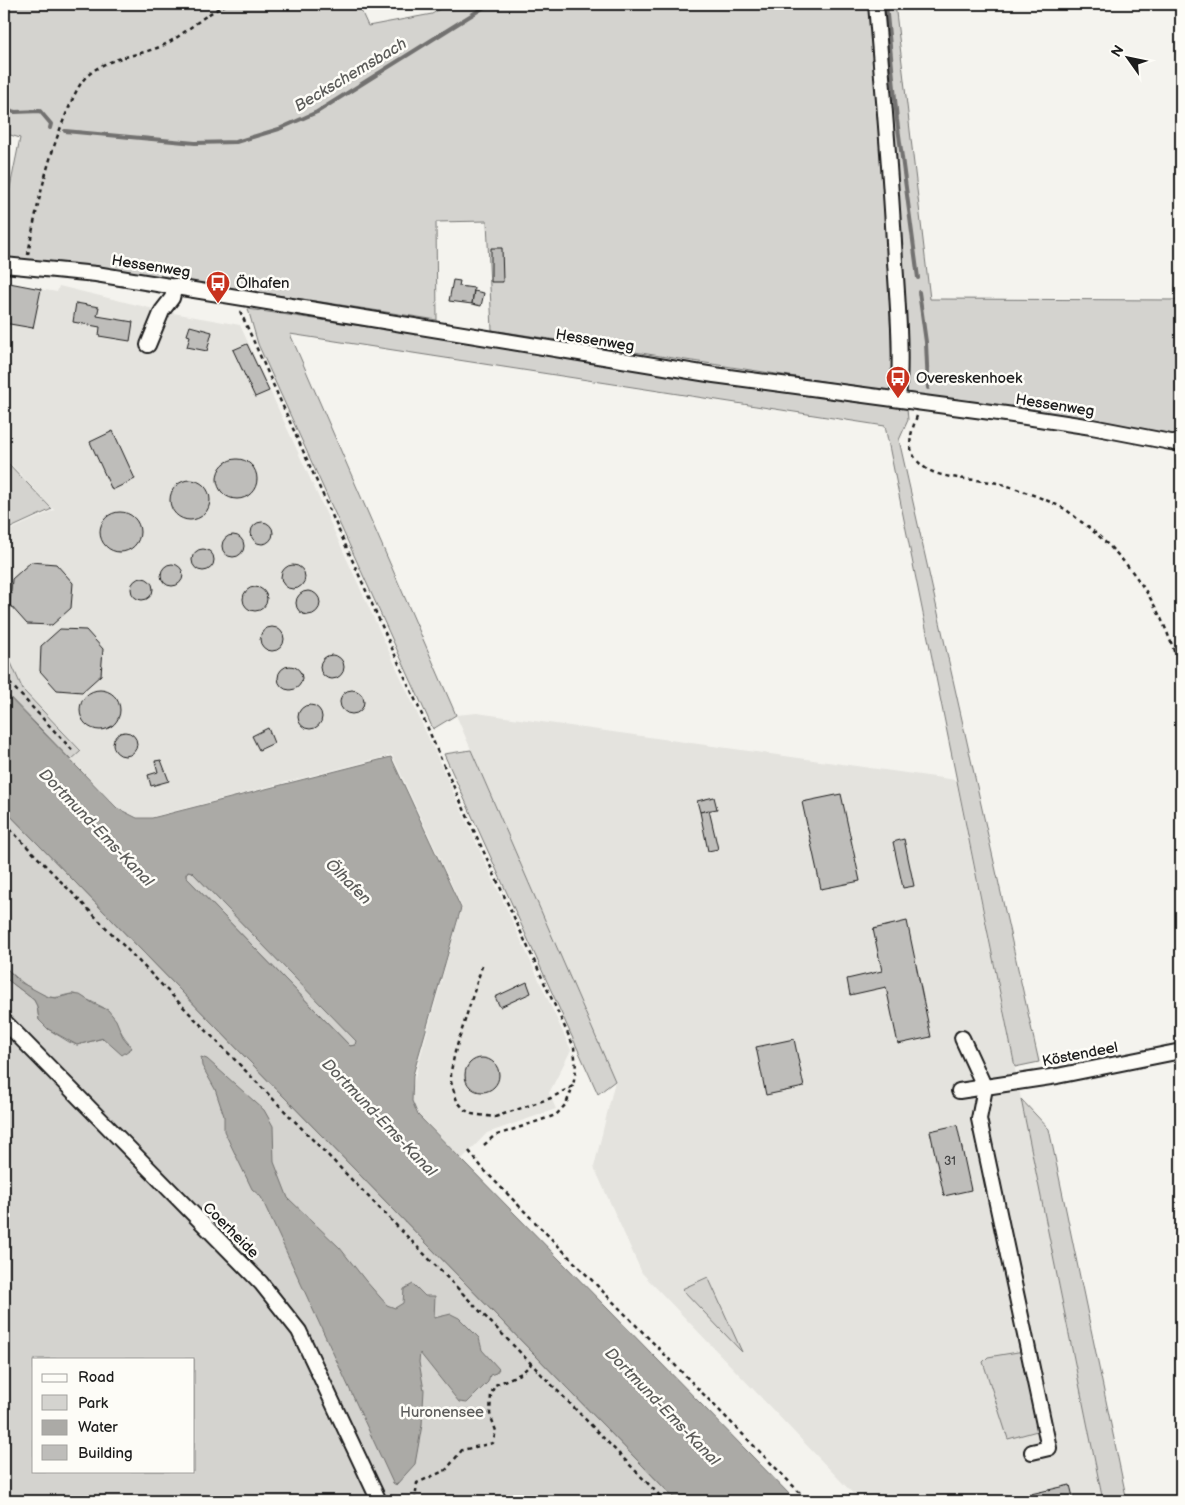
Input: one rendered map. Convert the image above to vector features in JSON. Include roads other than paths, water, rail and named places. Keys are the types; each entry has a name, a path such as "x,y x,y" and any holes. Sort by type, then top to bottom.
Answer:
{"street":[{"path":"876,4 892,187 900,341 898,400"},
{"name":"Hessenweg","path":"4,265 96,274 173,292 238,297 714,375 1092,427 1181,444"},
{"path":"173,292 175,314"},
{"path":"148,345 162,311 173,292"},
{"name":"Coerheide","path":"4,1021 261,1282 299,1331 379,1501"},
{"path":"962,1038 984,1088 979,1119 1049,1448 1032,1452"},
{"name":"Köstendeel","path":"959,1091 1057,1076 1181,1051"}],"water":[{"name":"Dortmund-Ems-Kanal","path":"4,692 117,808 137,818 152,818 391,757 461,908 413,1075 412,1101 418,1115 796,1501 677,1501 4,809","holes":["188,871 192,872 356,1041 355,1045 350,1046 186,877"]},
{"path":"4,944 5,967 20,982 48,997 57,998 72,994 80,995 108,1010 116,1020 123,1037 132,1048 122,1055 103,1038 77,1045 48,1029 39,1020 34,1000 4,977"},
{"path":"201,1057 207,1059 264,1110 273,1126 274,1162 288,1198 340,1248 387,1305 395,1308 403,1303 404,1289 413,1284 425,1296 435,1296 434,1318 451,1314 459,1318 479,1338 482,1350 499,1369 496,1373 490,1375 488,1382 467,1403 459,1402 420,1353 419,1362 424,1390 422,1425 415,1464 396,1485 393,1483 261,1197 252,1189 224,1131 224,1116 215,1089 202,1066"}],"waterway":[{"name":"Beckschemsbach","path":"65,131 195,143 236,142 279,129 317,112 489,4"},
{"path":"886,4 897,120 918,278"},
{"name":"Beckschemsbach","path":"4,109 15,112 40,111 51,124 50,128"},
{"path":"919,292 926,342 928,388"}],"place":[{"name":"Ölhafen","path":"218,304"},
{"name":"Overeskenhoek","path":"898,399"}],"park label":[{"name":"Huronensee","path":"442,1412"}]}
